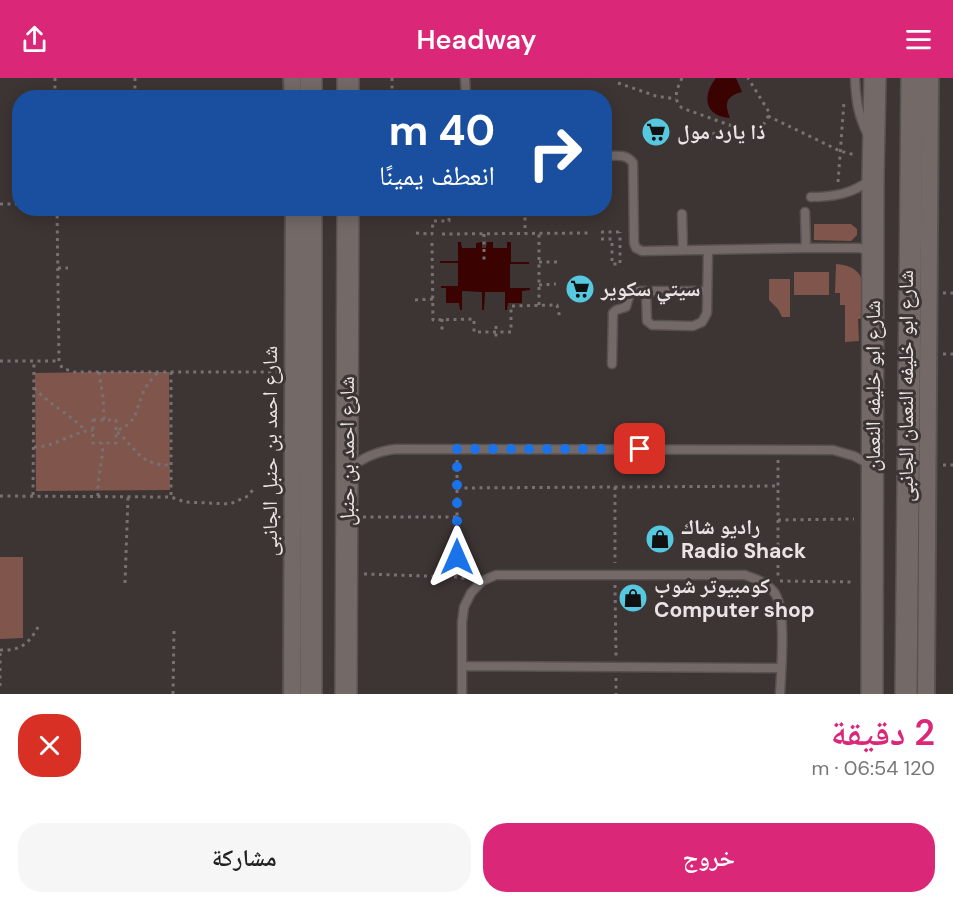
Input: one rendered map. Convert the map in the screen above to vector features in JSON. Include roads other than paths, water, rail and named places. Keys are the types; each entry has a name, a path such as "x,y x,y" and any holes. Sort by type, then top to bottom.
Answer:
{"street":[{"name":"شارع ابو خليفه النعمان","path":"872,694 874,78"},
{"name":"شارع ابو خليفه النعمان","path":"906,694 912,78"},
{"name":"شارع ابو خليفه النعمان الجانبى","path":"926,694 930,78"},
{"name":"شارع احمد بن حنبل الجانبى","path":"292,694 294,216"},
{"name":"شارع احمد بن حنبل","path":"311,216 311,694"},
{"name":"شارع احمد بن حنبل","path":"346,694 348,216"},
{"path":"311,572 316,580 324,584 333,584 347,573"},
{"path":"873,591 907,601"},
{"path":"311,615 315,605 324,600 334,600 342,605 346,615"}],"lane":[{"path":"811,197 837,196 856,189 874,161 858,112 855,78"},
{"path":"612,156 628,157 633,163 634,243 639,250 806,248 860,249 873,252"},
{"path":"805,212 806,248"},
{"path":"682,214 683,250"},
{"path":"646,291 647,321 652,326 693,326 702,322 707,313 708,250"},
{"path":"612,364 613,313 626,308 628,296 633,291 707,291"},
{"path":"346,471 364,458 396,448 833,450 854,456 873,467"},
{"path":"462,694 464,607 471,593 482,581 496,575 745,575 761,581 774,592 780,604 782,618 780,694"},
{"path":"462,666 781,668"}],"place":[{"name":"ذا يارد مول","path":"656,132"},
{"name":"سيتي سكوير","path":"580,289"},
{"name":"راديو شاك Radio Shack","path":"660,539"},
{"name":"كومبيوتر شوب Computer shop","path":"633,598"}]}
